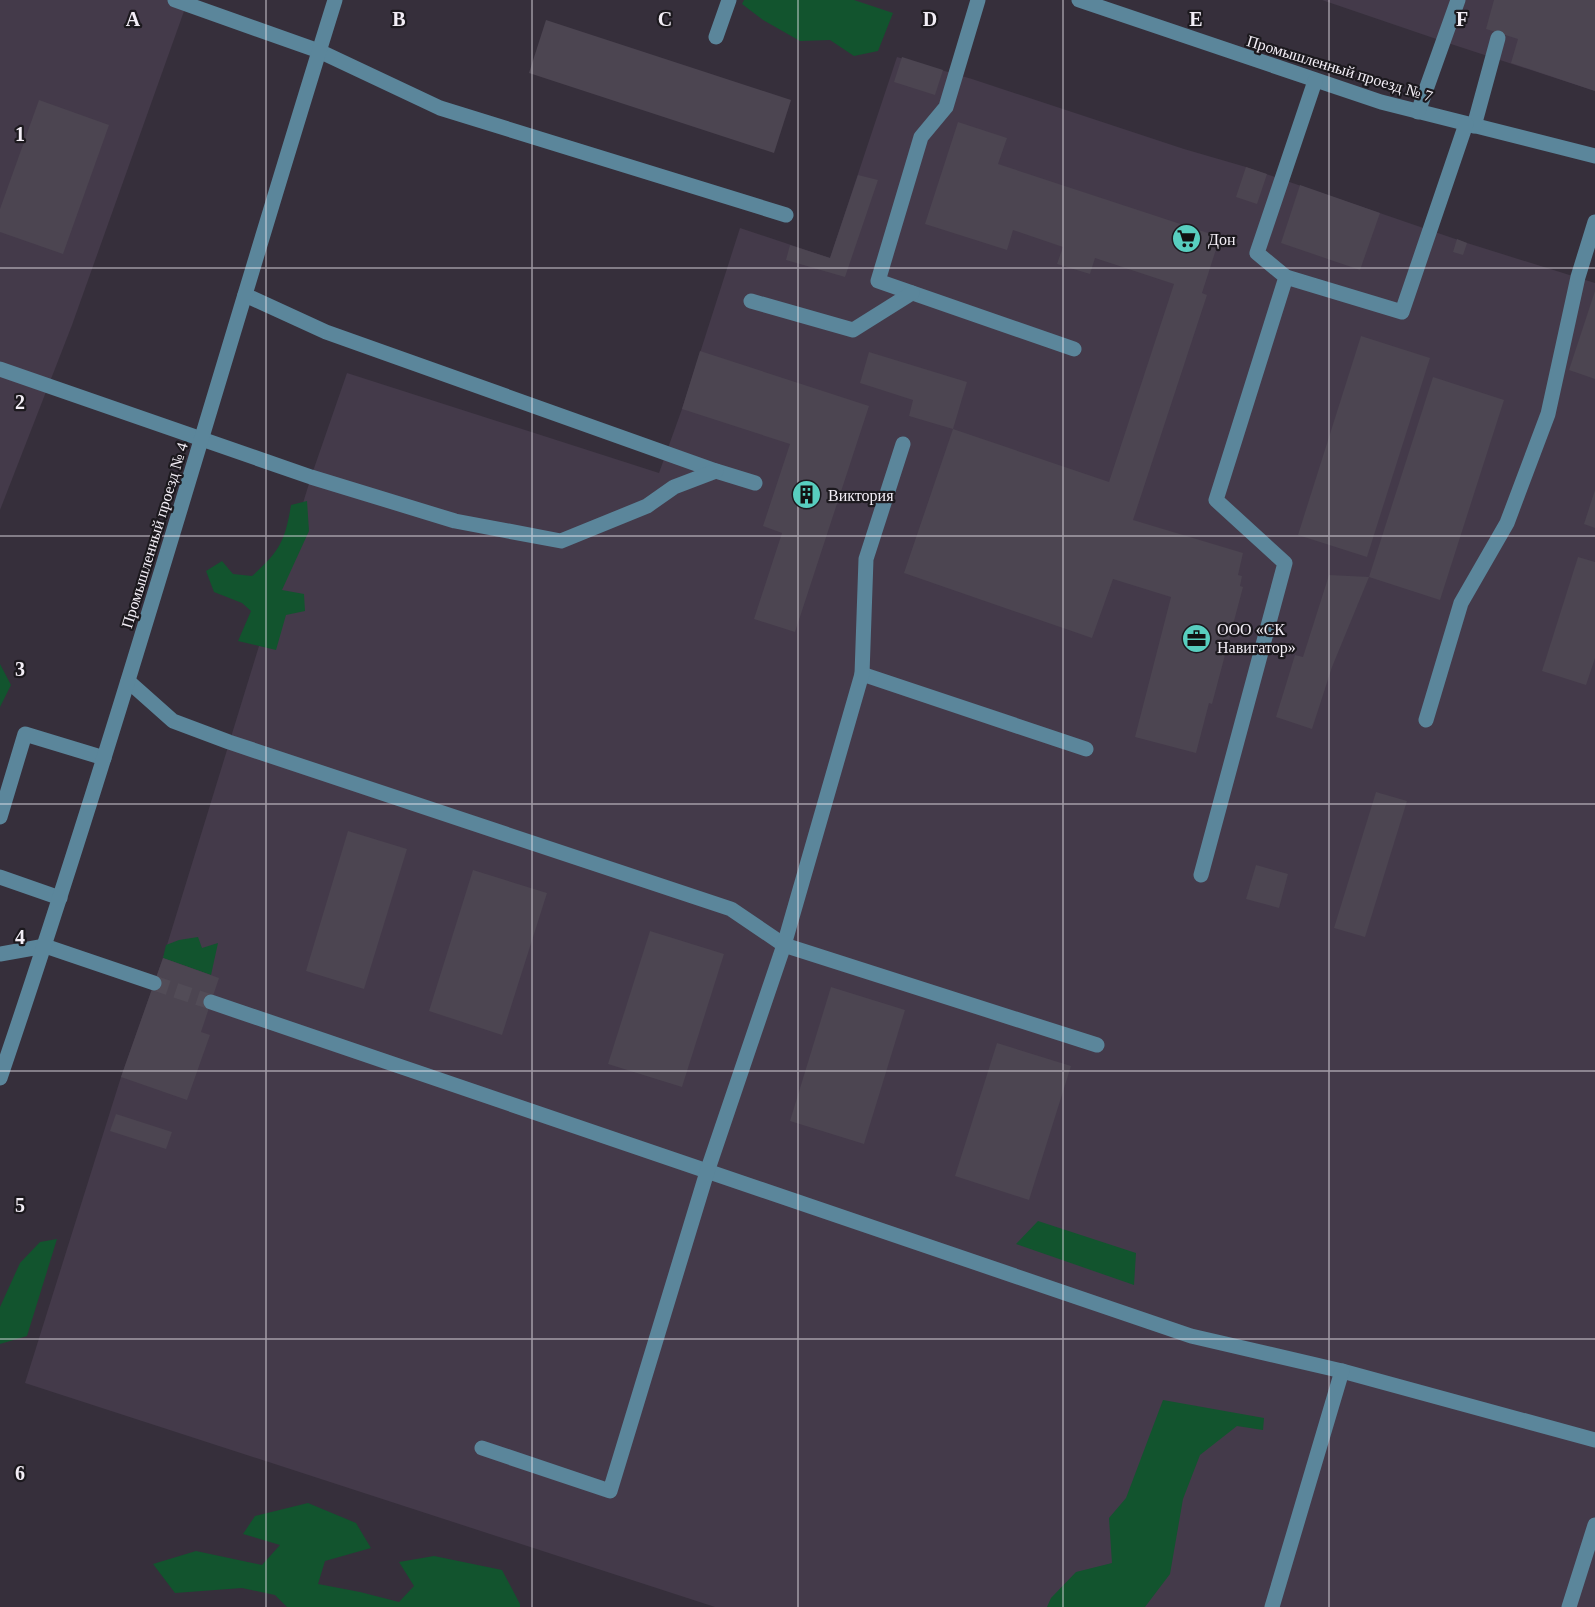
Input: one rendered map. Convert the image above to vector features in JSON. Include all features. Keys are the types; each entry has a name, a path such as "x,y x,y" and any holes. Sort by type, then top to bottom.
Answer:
{"street":[{"path":"175,0 319,51 440,108 786,215"},
{"name":"Промышленный проезд № 4","path":"0,1078 45,946 128,681 335,0"},
{"path":"716,38 729,0"},
{"path":"978,0 946,107 921,137 878,281 1074,349"},
{"name":"Промышленный проезд № 7","path":"1079,0 1315,81 1418,112 1595,156"},
{"path":"1418,112 1458,0"},
{"path":"1315,81 1257,252 1286,277 1402,312 1470,125 1498,38"},
{"path":"1426,720 1461,603 1507,523 1548,414 1578,277 1595,222"},
{"path":"1201,876 1285,563 1216,500 1286,277"},
{"path":"751,302 853,330 912,293"},
{"path":"245,295 326,333 755,483"},
{"path":"0,369 311,477 455,521 561,542 647,506 674,487 716,471"},
{"path":"482,1448 610,1491 707,1172 784,945 862,674 866,559 903,444"},
{"path":"862,674 1086,748"},
{"path":"128,681 173,721 229,742 731,909 784,945 1097,1045"},
{"path":"0,817 25,734 104,758"},
{"path":"0,877 60,898"},
{"path":"0,954 45,946 154,983"},
{"path":"211,1002 1191,1336 1342,1371 1595,1440"},
{"path":"1272,1607 1342,1371"},
{"path":"1569,1607 1595,1525"}],"shaded area":[{"path":"0,0 188,0 72,325 0,510"},
{"path":"1322,0 1595,0 1595,91 1454,45"},
{"path":"897,57 1246,167 1467,243 1595,283 1595,1607 715,1607 25,1383 121,1077 163,958 311,477 347,373 659,473 740,228 830,258"}],"green space":[{"path":"744,0 854,0 893,13 878,51 854,56 830,40 800,41 763,20 742,4"},
{"path":"307,501 309,531 282,590 304,594 305,611 286,615 276,650 238,641 251,611 242,603 214,592 206,571 222,561 233,574 252,576 280,545 291,505"},
{"path":"0,664 11,685 0,707"},
{"path":"198,937 202,948 218,943 211,975 163,958 166,945"},
{"path":"1038,1221 1136,1253 1134,1285 1016,1244"},
{"path":"57,1239 27,1336 0,1344 0,1307 20,1263 40,1242"},
{"path":"1163,1400 1264,1418 1263,1430 1237,1426 1200,1455 1183,1499 1170,1574 1145,1607 1047,1607 1051,1598 1076,1572 1112,1563 1109,1518 1126,1498"},
{"path":"308,1503 356,1523 371,1548 325,1561 318,1584 399,1602 414,1586 399,1562 434,1556 502,1570 520,1607 287,1607 275,1595 242,1588 175,1593 153,1564 196,1551 262,1565 280,1545 243,1534 255,1516"}],"building":[{"path":"1494,0 1595,0 1595,91 1511,63 1518,39 1486,29"},
{"path":"546,20 791,100 774,153 529,73"},
{"path":"902,57 943,70 935,95 894,82"},
{"path":"39,100 109,125 63,254 0,232 0,209"},
{"path":"958,122 1007,138 998,164 1220,237 1202,293 1207,295 1133,520 1243,553 1238,575 1242,576 1240,586 1243,587 1212,704 1209,703 1196,753 1135,737 1171,597 1113,579 1092,638 904,573 953,429 1109,482 1174,284 1095,258 1090,274 1057,264 1063,247 1013,230 1007,250 925,224"},
{"path":"1246,167 1267,174 1257,204 1236,197"},
{"path":"858,175 878,180 845,277 786,260 790,245 830,258"},
{"path":"1300,185 1380,213 1360,270 1281,243"},
{"path":"1457,239 1467,243 1463,255 1453,252"},
{"path":"1595,291 1595,379 1569,370"},
{"path":"1361,336 1430,358 1367,557 1298,535"},
{"path":"700,351 869,406 795,632 754,619 782,533 763,526 790,444 682,409"},
{"path":"869,352 967,382 953,429 909,416 913,400 860,383"},
{"path":"1433,377 1504,400 1440,600 1369,577"},
{"path":"1595,490 1595,528 1584,524"},
{"path":"1578,557 1595,562 1595,658 1586,685 1542,671"},
{"path":"1329,575 1369,577 1332,667 1312,729 1276,717 1295,655 1303,657"},
{"path":"1376,792 1407,801 1365,937 1334,928"},
{"path":"348,831 407,849 364,989 306,971"},
{"path":"1256,865 1288,874 1279,908 1246,899"},
{"path":"473,870 547,893 502,1035 429,1011"},
{"path":"650,931 724,954 682,1087 608,1064"},
{"path":"163,958 219,978 201,1032 210,1035 187,1100 121,1077"},
{"path":"831,987 905,1010 864,1144 790,1121"},
{"path":"997,1043 1071,1066 1029,1200 955,1176"},
{"path":"116,1114 172,1132 166,1149 110,1131"}],"tunnel":[{"path":"154,983 211,1002"}],"place":[{"name":"Дон","path":"1187,239"},
{"name":"Виктория","path":"807,495"},
{"name":"ООО «СК Навигатор»","path":"1196,638"}]}
